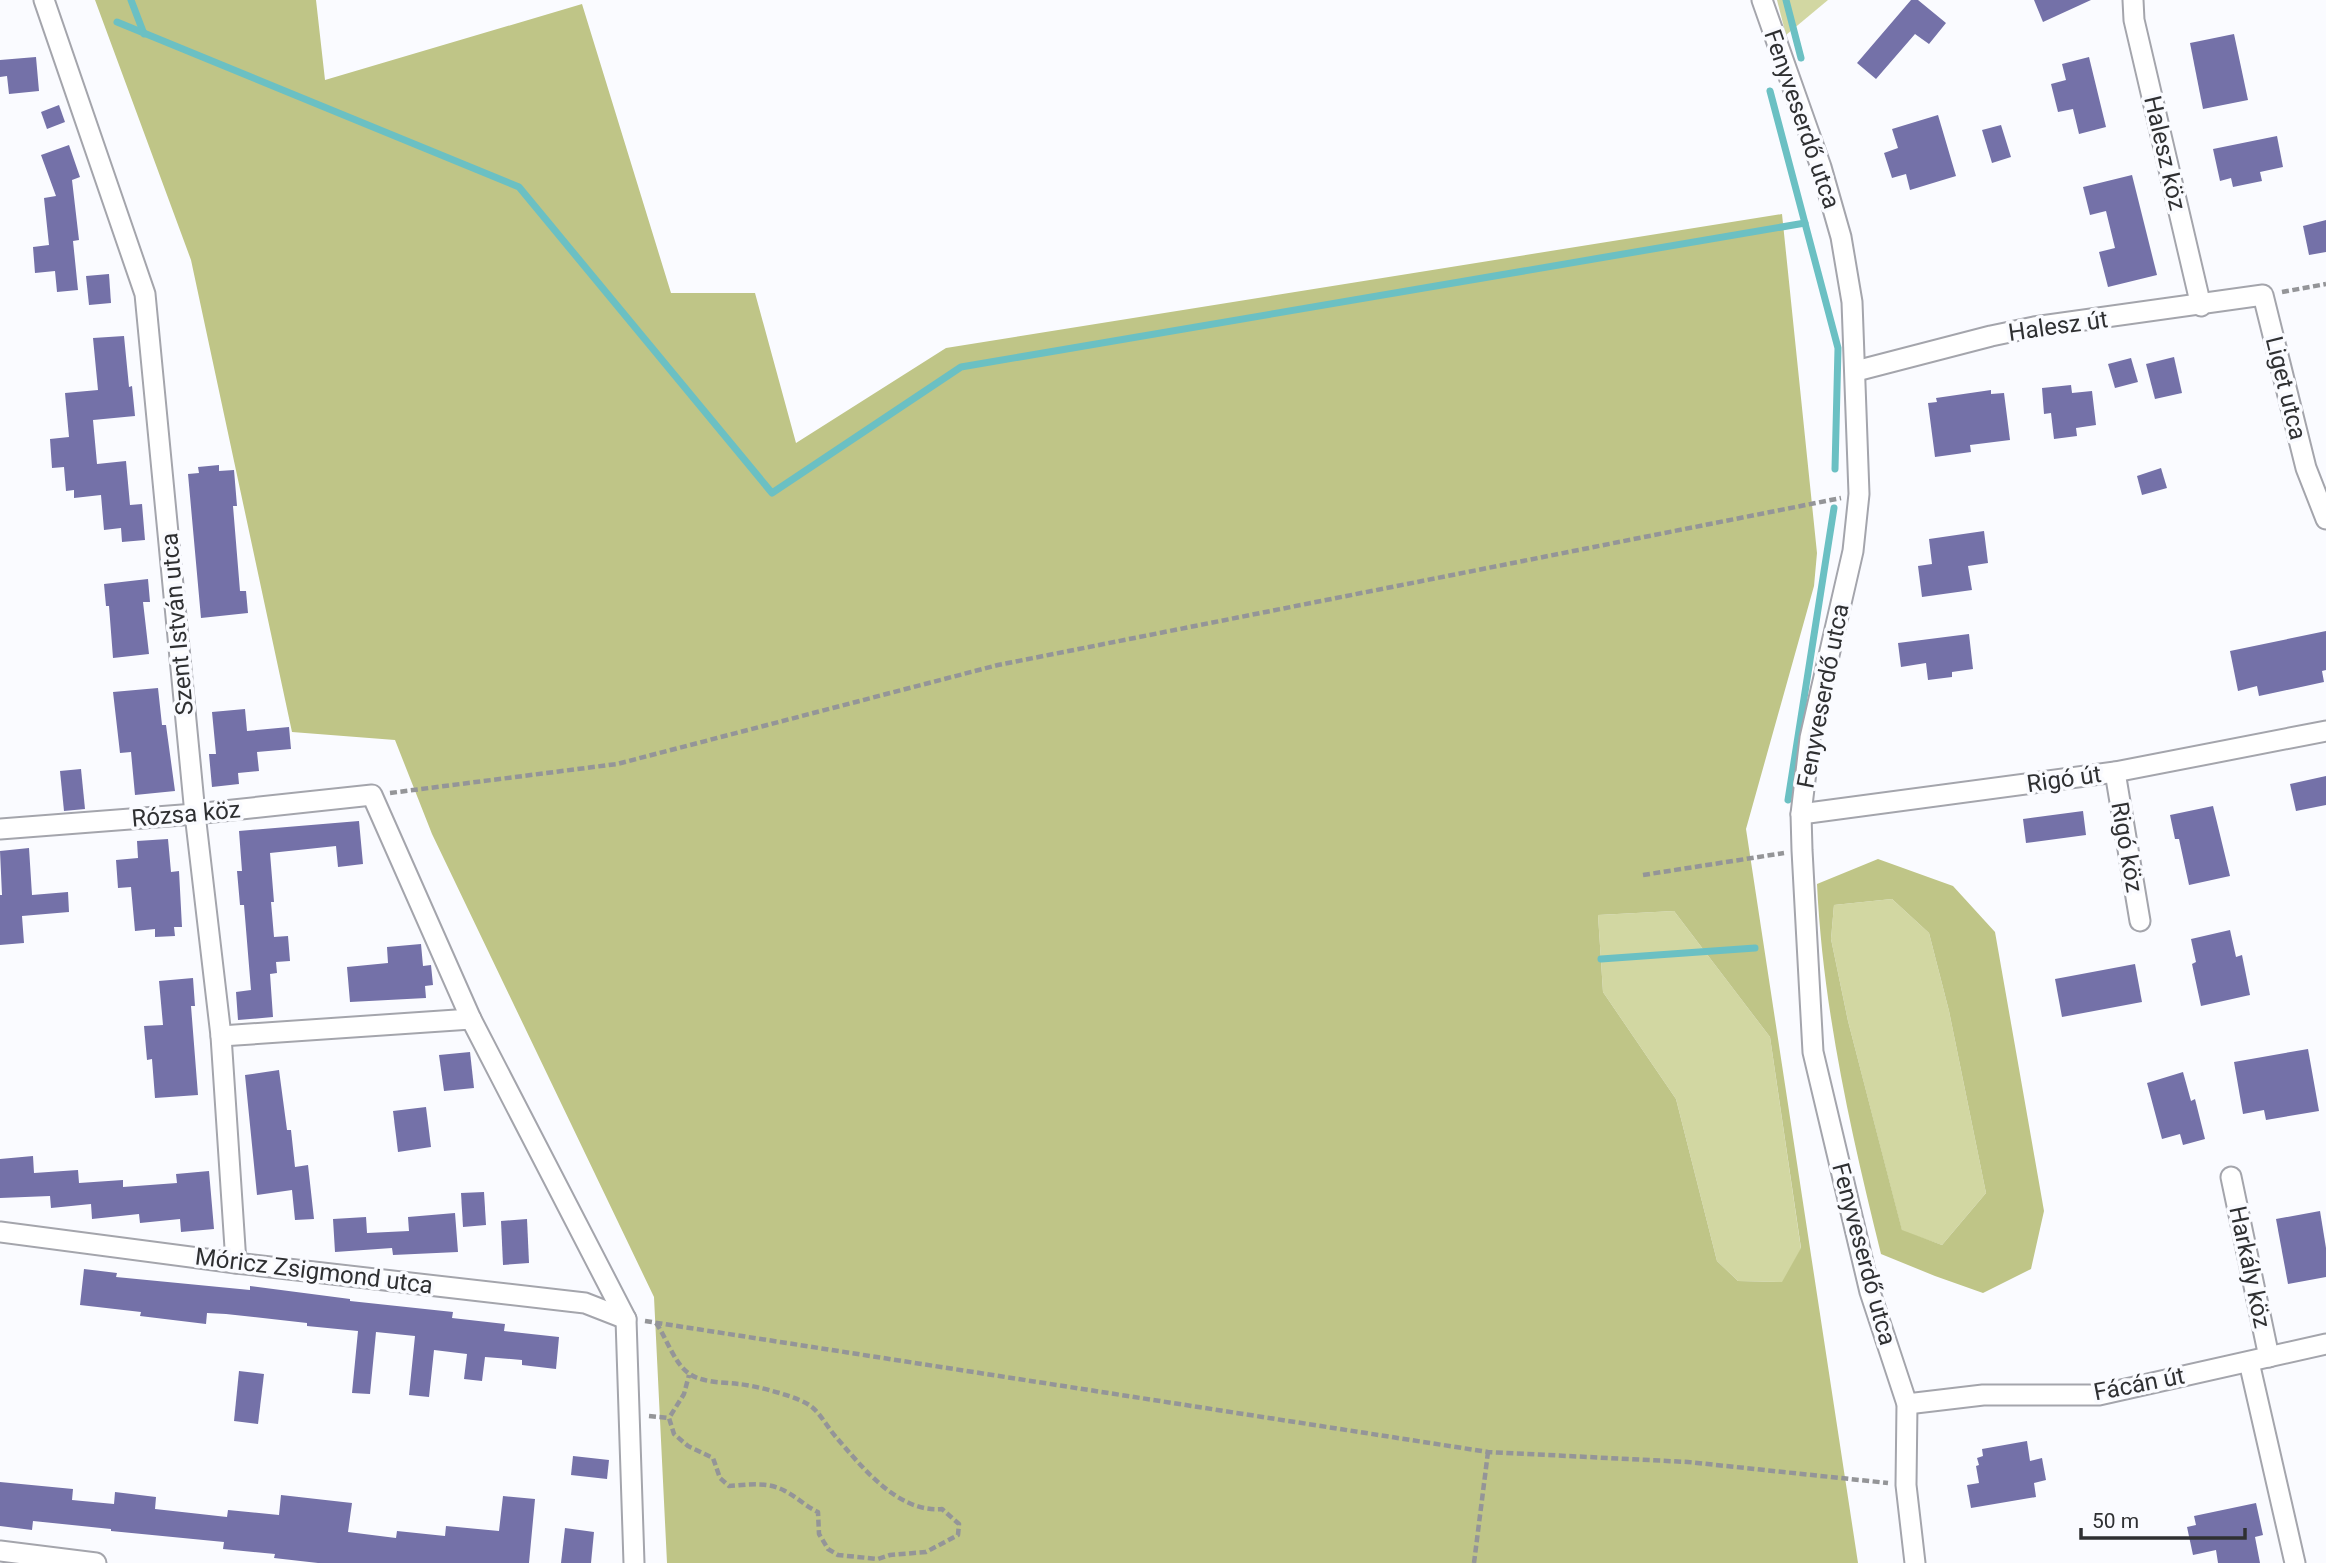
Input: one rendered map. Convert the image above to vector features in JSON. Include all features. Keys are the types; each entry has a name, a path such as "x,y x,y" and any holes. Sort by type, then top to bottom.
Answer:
{"street":[{"name":"Szent István utca","path":"44,0 145,294 195,814 220,1036 236,1263"},
{"name":"Fenyveserdő utca","path":"1762,0 1821,167 1841,237 1852,302 1859,494 1853,551 1810,738 1801,814 1802,850 1813,1052 1870,1292 1907,1404 1906,1485 1915,1563"},
{"name":"Halesz köz","path":"2133,0 2134,20 2201,306"},
{"name":"Halesz út","path":"1856,371 2034,327 2201,306 2263,295"},
{"name":"Liget utca","path":"2263,295 2306,468 2326,519"},
{"name":"Rigó út","path":"1801,814 2115,772 2326,731"},
{"name":"Rigó köz","path":"2115,772 2140,921"},
{"name":"Rózsa köz","path":"0,830 372,796"},
{"path":"372,796 471,1019 626,1319 634,1563"},
{"path":"220,1036 471,1019"},
{"name":"Harkály köz","path":"2231,1177 2269,1357"},
{"name":"Móricz Zsigmond utca","path":"0,1233 585,1303 626,1319"},
{"name":"Fácán út","path":"1907,1404 1983,1395 2099,1395 2326,1344"},
{"path":"2249,1362 2295,1563"},
{"path":"0,1551 96,1563"}],"path":[{"path":"2263,295 2326,284"},
{"path":"372,796 617,764 998,665 1859,494"},
{"path":"1643,875 1802,850"},
{"path":"626,1319 1488,1452 1688,1462 1906,1485"},
{"path":"656,1322 682,1369 689,1375 720,1383 741,1384 799,1399 813,1407 835,1436 884,1487 904,1501 932,1510 942,1509 958,1524 958,1535 926,1552 890,1555 878,1559 838,1555 828,1549 819,1534 818,1512 805,1506 785,1490 761,1483 729,1486 720,1478 713,1458 688,1446 674,1434 669,1418 684,1394 689,1375"},
{"path":"1474,1563 1488,1452"}],"green space":[{"path":"95,0 316,0 325,80 582,4 671,293 755,293 796,443 946,348 1782,214 1817,553 1814,586 1746,829 1858,1563 667,1563 654,1297 432,834 395,740 292,732 191,260","holes":["1674,911 1770,1037 1801,1248 1782,1282 1738,1281 1717,1261 1676,1099 1603,992 1598,915"]},
{"path":"1777,0 1828,0 1786,35"},
{"path":"1878,859 1953,886 1995,932 2044,1211 2031,1269 1983,1293 1881,1254 1859,1163 1832,1024 1817,884","holes":["1892,899 1929,933 1949,1011 1986,1193 1942,1245 1902,1230 1848,1021 1831,939 1834,905"]},
{"path":"1892,899 1929,933 1949,1011 1986,1193 1942,1245 1902,1231 1848,1021 1831,939 1834,905"},
{"path":"1674,911 1770,1037 1801,1249 1783,1282 1738,1281 1717,1261 1676,1099 1603,992 1598,915"}],"building":[{"path":"1911,0 1918,0 1946,23 1929,44 1915,34 1876,79 1857,63"},
{"path":"2034,0 2091,0 2043,22"},
{"path":"2234,34 2248,100 2203,109 2190,43"},
{"path":"36,57 39,91 9,94 7,76 0,77 0,60"},
{"path":"2089,57 2106,127 2079,134 2073,109 2058,112 2051,84 2066,80 2062,64"},
{"path":"59,105 65,122 47,129 41,112"},
{"path":"1938,115 1956,176 1910,190 1906,174 1892,178 1884,153 1898,148 1892,129"},
{"path":"2001,125 2011,157 1992,163 1982,130"},
{"path":"2277,136 2283,167 2260,172 2262,181 2233,187 2231,178 2220,181 2213,149"},
{"path":"69,145 80,177 72,180 79,240 73,241 78,290 57,292 55,271 35,273 33,247 49,245 44,198 56,196 41,155"},
{"path":"2132,175 2157,275 2108,287 2099,252 2115,248 2106,211 2090,215 2083,187"},
{"path":"2326,220 2326,252 2309,255 2303,226"},
{"path":"109,274 111,303 89,305 86,276"},
{"path":"124,336 135,416 93,420 97,464 126,461 130,505 142,504 145,540 122,542 121,528 104,530 101,495 74,498 74,490 66,491 64,467 52,468 50,439 69,437 65,393 98,390 93,338"},
{"path":"2174,357 2182,393 2155,399 2146,364"},
{"path":"2131,358 2138,382 2115,388 2108,364"},
{"path":"2071,385 2072,393 2092,391 2096,425 2076,428 2077,436 2054,439 2051,413 2044,414 2042,388"},
{"path":"1991,390 1991,394 2004,393 2010,440 1970,445 1971,452 1935,457 1928,403 1937,402 1936,398"},
{"path":"219,465 219,471 234,470 237,506 233,506 240,591 246,591 248,613 201,618 188,474 199,473 198,467"},
{"path":"2161,468 2167,488 2142,495 2137,476"},
{"path":"1984,531 1988,563 1968,566 1972,590 1922,597 1918,566 1932,564 1929,539"},
{"path":"148,579 150,602 143,602 149,654 113,658 109,606 106,606 104,584"},
{"path":"2326,631 2326,670 2322,671 2324,682 2259,696 2257,686 2238,691 2230,651"},
{"path":"1969,634 1973,669 1952,672 1952,677 1928,680 1926,663 1901,667 1898,643"},
{"path":"158,688 175,791 135,795 131,752 120,753 113,692"},
{"path":"245,709 247,731 289,727 291,749 257,752 259,771 238,773 239,784 212,787 209,754 216,754 212,712"},
{"path":"81,769 85,809 64,811 60,771"},
{"path":"2326,776 2326,805 2296,811 2290,784"},
{"path":"2213,806 2230,876 2189,885 2179,839 2175,839 2170,815"},
{"path":"2083,811 2086,835 2026,843 2023,819"},
{"path":"359,821 363,864 338,867 336,846 270,853 274,937 288,936 290,961 276,962 277,973 270,974 273,1017 238,1020 236,992 251,990 244,905 240,905 237,871 242,871 239,831"},
{"path":"168,839 171,872 179,871 182,927 174,927 175,936 155,937 155,929 135,931 131,887 118,888 116,860 138,858 137,841"},
{"path":"29,848 32,895 68,892 69,912 22,916 24,943 0,945 0,851"},
{"path":"2230,930 2236,957 2242,955 2250,995 2201,1006 2192,964 2196,962 2191,939"},
{"path":"421,944 423,966 431,965 433,985 425,986 426,998 350,1002 347,967 388,963 387,947"},
{"path":"2135,964 2142,1002 2062,1017 2055,979"},
{"path":"193,978 195,1006 191,1006 198,1095 155,1098 152,1059 147,1060 144,1026 163,1025 159,981"},
{"path":"2308,1049 2319,1111 2266,1120 2264,1110 2243,1114 2234,1062"},
{"path":"470,1052 474,1088 444,1091 439,1055"},
{"path":"279,1070 295,1167 308,1165 314,1219 295,1220 292,1190 257,1195 245,1075"},
{"path":"2183,1072 2191,1101 2195,1099 2205,1139 2183,1145 2180,1134 2162,1139 2147,1083"},
{"path":"426,1107 431,1147 398,1152 393,1111"},
{"path":"33,1156 34,1173 78,1170 79,1183 123,1180 123,1187 177,1183 176,1174 209,1171 214,1229 181,1232 180,1219 140,1223 139,1214 92,1219 91,1204 51,1208 50,1196 0,1198 0,1159"},
{"path":"484,1192 486,1225 463,1227 461,1193"},
{"path":"2320,1211 2326,1248 2326,1277 2288,1284 2276,1219"},
{"path":"455,1213 458,1252 393,1255 392,1248 335,1252 333,1219 366,1217 367,1233 409,1231 408,1217"},
{"path":"527,1219 529,1263 503,1265 501,1221"},
{"path":"84,1269 117,1273 116,1277 250,1290 250,1286 350,1301 453,1312 452,1318 505,1324 504,1331 559,1337 556,1369 522,1365 522,1360 485,1357 482,1381 464,1379 467,1354 434,1350 429,1397 409,1395 415,1336 376,1332 370,1394 352,1393 358,1331 207,1313 206,1324 140,1316 141,1312 80,1305"},
{"path":"239,1371 264,1374 258,1424 234,1421"},
{"path":"2027,1441 2030,1461 2042,1458 2046,1480 2034,1483 2036,1497 1971,1508 1967,1485 1979,1483 1976,1466 1979,1465 1977,1458 1983,1456 1982,1449"},
{"path":"573,1456 609,1460 607,1479 571,1475"},
{"path":"0,1482 73,1489 72,1500 114,1504 115,1492 156,1497 155,1509 227,1517 228,1510 279,1515 281,1495 352,1503 348,1532 396,1538 397,1531 445,1536 446,1526 499,1531 503,1496 535,1499 529,1563 318,1563 274,1558 275,1554 223,1549 224,1542 33,1521 32,1530 0,1526"},
{"path":"2256,1503 2263,1535 2255,1537 2260,1563 2218,1563 2216,1550 2193,1555 2187,1527 2196,1525 2194,1516"},
{"path":"565,1528 594,1532 591,1563 561,1563"}],"waterway":[{"path":"131,0 144,34"},
{"path":"1786,0 1801,58"},
{"path":"117,22 519,187 772,493 961,367 1805,223"},
{"path":"1770,91 1838,348 1835,469"},
{"path":"1788,800 1834,508"},
{"path":"1601,959 1755,948"}]}
